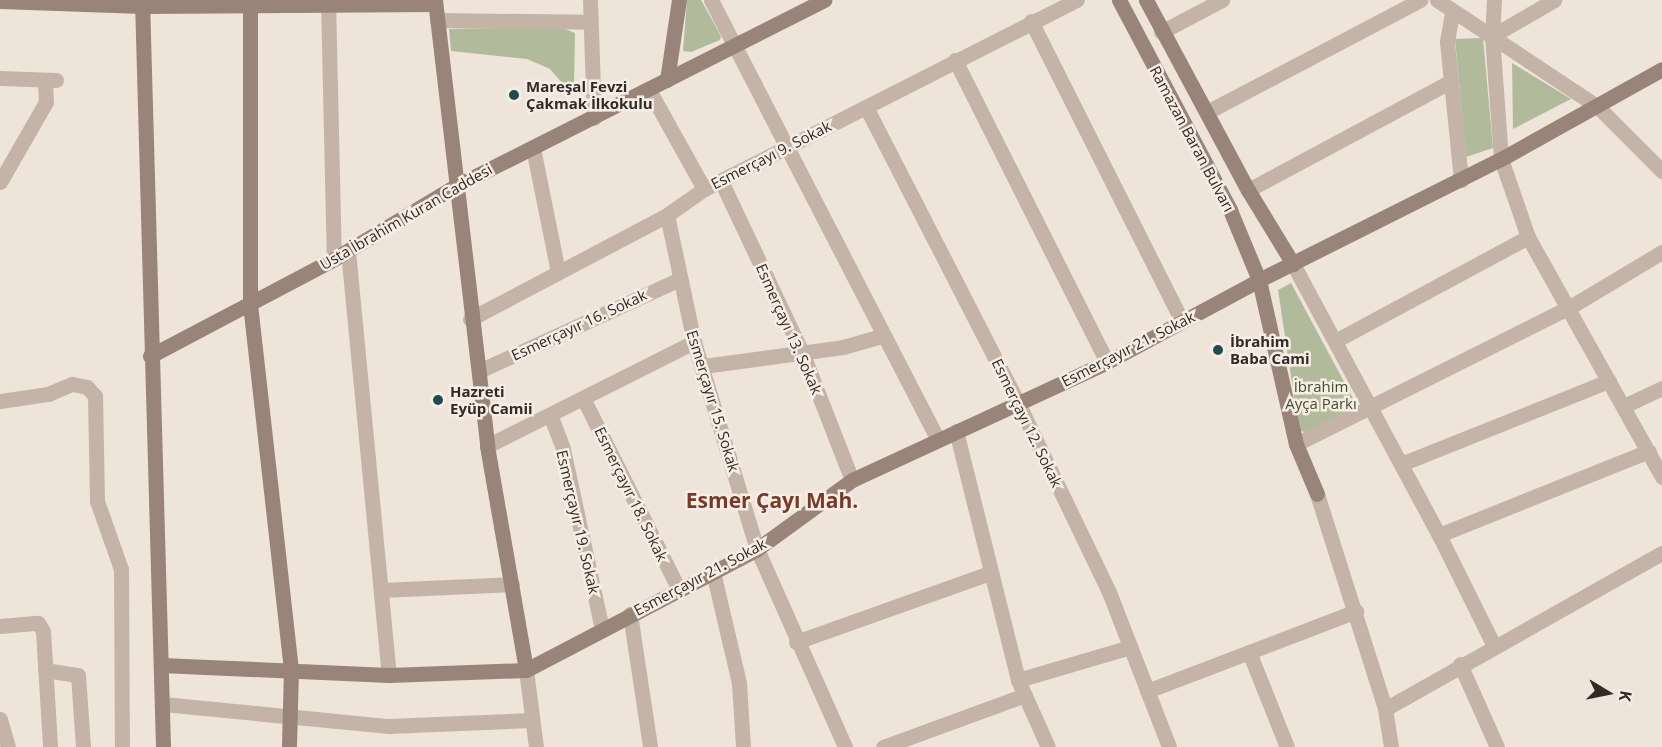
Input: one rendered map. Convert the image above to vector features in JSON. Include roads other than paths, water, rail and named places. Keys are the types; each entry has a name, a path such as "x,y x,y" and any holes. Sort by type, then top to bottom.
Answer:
{"street":[{"path":"590,0 594,118"},
{"path":"667,80 679,0"},
{"path":"711,0 784,149 937,438"},
{"name":"Usta İbrahim Kuran Caddesi","path":"150,356 334,259 454,186 736,47 824,0"},
{"name":"Esmerçayı 9. Sokak","path":"470,319 667,214 704,189 1031,21 1077,0"},
{"name":"Ramazan Baran Bulvarı","path":"1119,0 1230,210 1259,280 1296,444 1317,494 1356,611"},
{"name":"Ramazan Baran Bulvarı","path":"1146,0 1161,32 1248,190 1293,264"},
{"path":"1161,32 1222,0"},
{"path":"1207,112 1420,0"},
{"path":"1437,0 1452,13 1492,36 1598,107 1662,171"},
{"path":"1494,0 1492,36 1501,159 1528,237 1570,307 1662,477"},
{"path":"1492,36 1554,0"},
{"path":"0,1 142,3 328,1 590,22"},
{"path":"328,1 334,259"},
{"path":"250,2 250,304 291,669 288,714 289,747"},
{"path":"142,3 150,356 163,747"},
{"path":"436,8 454,186 487,446 512,584 536,747"},
{"path":"1452,13 1447,42 1461,180"},
{"path":"1031,21 1182,321"},
{"path":"956,60 1107,362"},
{"name":"Esmerçayır 21. Sokak","path":"161,665 389,675 526,670 757,549 852,480 937,438 1019,405 1107,362 1259,280 1501,159 1598,107 1662,69"},
{"path":"0,78 50,80 46,102 0,182"},
{"path":"1248,190 1451,81"},
{"path":"649,90 704,189"},
{"name":"Esmerçayı 12. Sokak","path":"866,107 1019,405 1109,592 1169,747"},
{"path":"533,148 558,272"},
{"name":"Esmerçayı 13. Sokak","path":"721,181 802,352 852,480"},
{"name":"Esmerçayır 15. Sokak","path":"667,214 694,342 757,549 796,642 845,747"},
{"path":"1335,341 1528,237"},
{"path":"348,251 389,675"},
{"path":"1296,444 1570,307 1662,252"},
{"path":"1293,264 1439,535 1494,646"},
{"name":"Esmerçayır 16. Sokak","path":"479,371 680,279"},
{"path":"703,366 843,347 881,336"},
{"path":"487,446 551,417 583,398 694,342"},
{"path":"1401,464 1610,381"},
{"path":"0,401 48,394 72,384 87,387 95,396 97,501 122,579 122,747"},
{"path":"1624,406 1662,388"},
{"name":"Esmerçayır 18. Sokak","path":"583,398 679,590"},
{"name":"Esmerçayır 19. Sokak","path":"551,417 563,449 602,629"},
{"path":"956,431 1018,680 1048,747"},
{"path":"1439,535 1649,451"},
{"path":"1385,709 1460,664 1662,553"},
{"path":"713,572 739,683 743,747"},
{"path":"796,642 990,573"},
{"path":"381,590 512,584"},
{"path":"1147,691 1356,611 1385,709 1391,747"},
{"path":"630,614 650,747"},
{"path":"0,626 38,622 43,631 50,747"},
{"path":"1018,680 1130,647"},
{"path":"1250,652 1287,747"},
{"path":"1460,664 1497,747"},
{"path":"45,670 78,675 82,747"},
{"path":"883,747 1025,695"},
{"path":"163,704 288,714 389,726 532,720"},
{"path":"0,719 8,747"}],"place":[{"name":"Mareşal Fevzi Çakmak İlkokulu","path":"514,95"},
{"name":"İbrahim Baba Cami","path":"1218,350"},
{"name":"Hazreti Eyüp Camii","path":"438,400"}],"district":[{"name":"Esmer Çayı Mah.","path":"772,500"}],"park label":[{"name":"İbrahim Ayça Parkı","path":"1321,394"}]}
